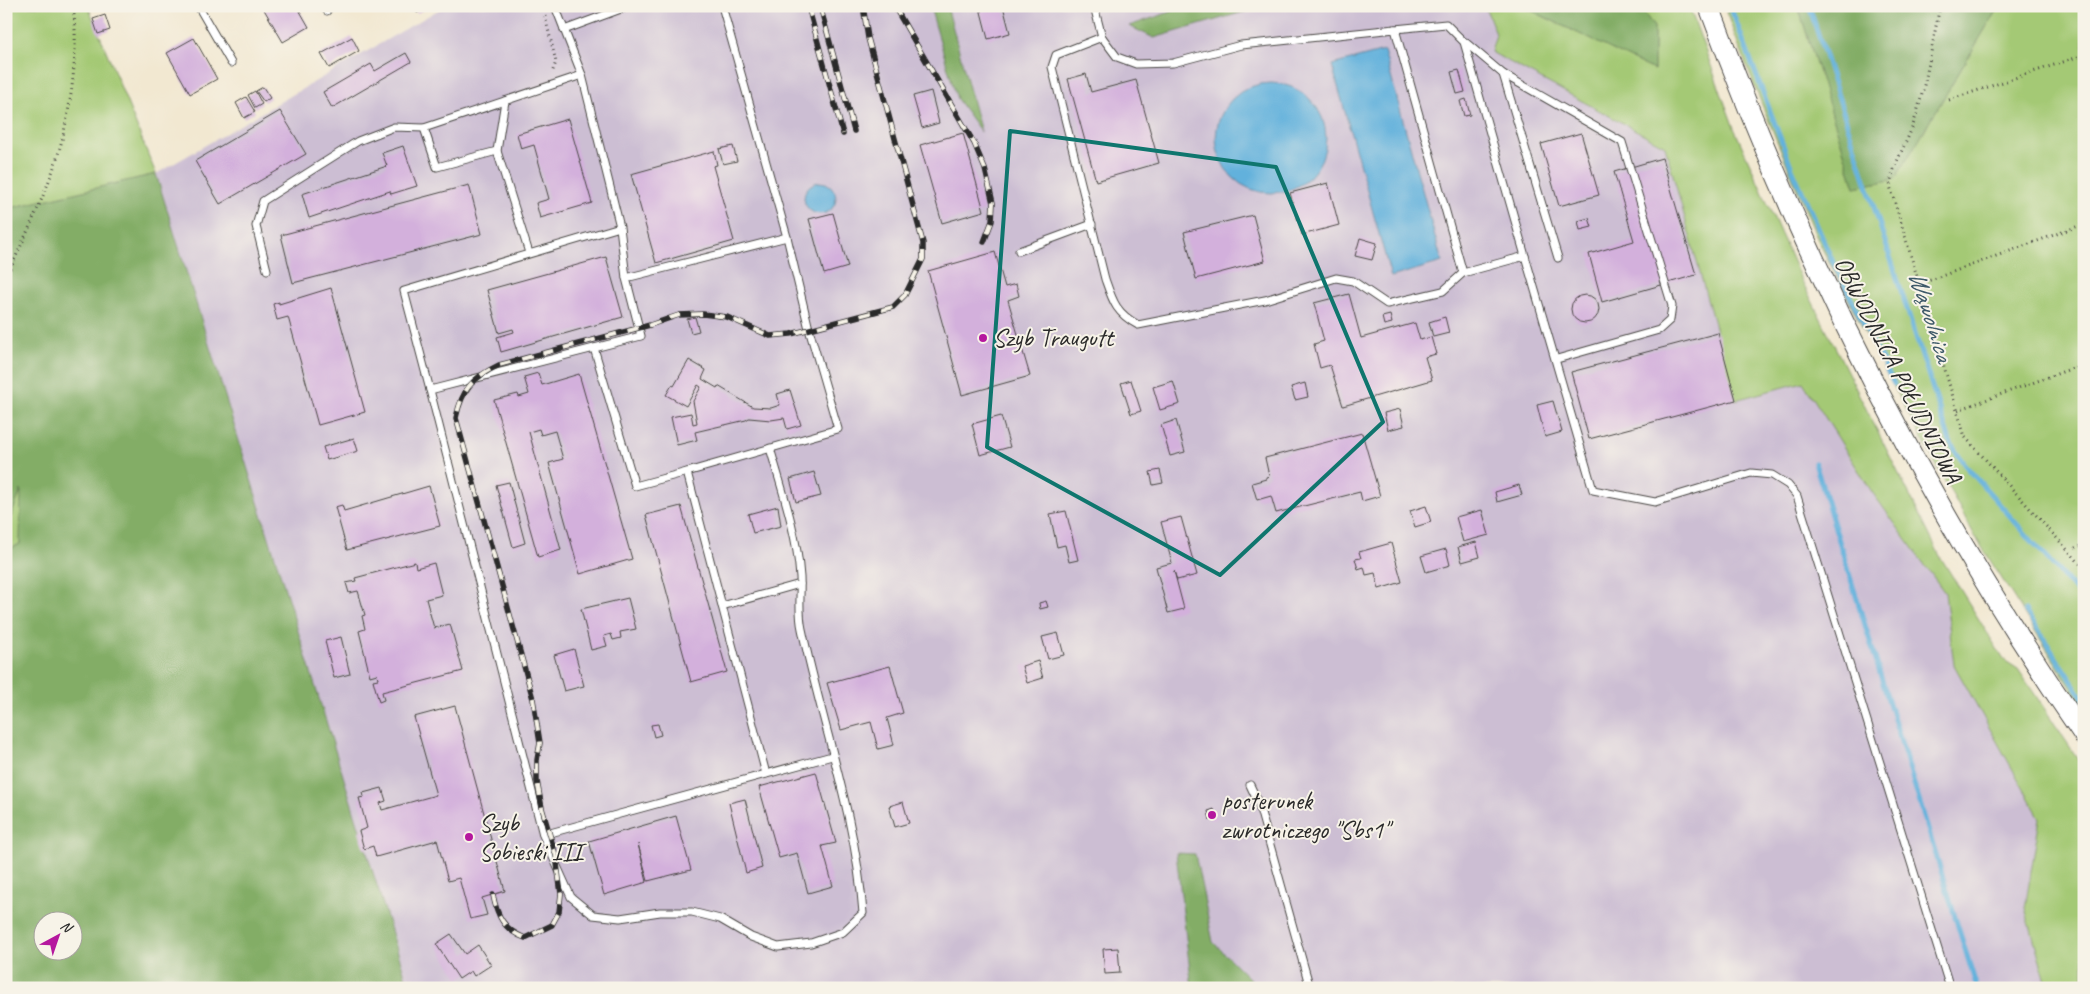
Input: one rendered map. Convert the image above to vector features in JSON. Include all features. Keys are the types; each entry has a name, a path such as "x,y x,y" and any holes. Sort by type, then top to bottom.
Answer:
{"main road":[{"name":"OBWODNICA POŁUDNIOWA","path":"1709,6 1760,142 1816,267 1862,362 1953,532 2015,633 2084,736"}],"lane":[{"path":"198,6 231,63"},
{"path":"430,390 641,336 626,278 620,227 582,75 555,6"},
{"path":"564,30 630,6"},
{"path":"594,348 635,486 838,429 809,329 787,236 722,6"},
{"path":"1094,6 1102,37 1117,56 1136,64 1173,63 1240,45 1446,24 1464,42 1503,74 1622,142 1672,306 1670,320 1659,330 1557,359"},
{"path":"1395,29 1463,273"},
{"path":"1102,37 1056,56 1052,67 1112,298 1123,317 1138,325 1265,300 1336,278 1353,281 1387,304 1443,291 1463,273 1526,256"},
{"path":"1464,42 1594,490 1655,502 1751,473 1772,475 1788,485 1797,496 1950,988"},
{"path":"1503,74 1558,258"},
{"path":"267,270 256,226 263,200 358,141 394,127 424,128 582,75"},
{"path":"505,101 497,151 529,253"},
{"path":"424,128 437,167 497,151"},
{"path":"1019,251 1092,224"},
{"path":"620,227 404,291 543,835 571,897 593,915 620,918 660,912 692,912 720,918 751,937 778,947 811,943 843,932 863,913 860,878 849,815 832,756 799,618 800,584 794,531 770,448"},
{"path":"626,278 787,236"},
{"path":"687,472 766,774"},
{"path":"722,606 800,584"},
{"path":"543,835 832,756"},
{"path":"1250,785 1258,802 1310,988"}],"path":[{"path":"6,278 55,162 72,90 76,24 73,6"},
{"path":"542,6 556,62 552,74 547,77"},
{"path":"1940,6 1915,121 1905,148 1891,175 1890,186 1965,437 2084,568"},
{"path":"1949,100 2084,55"},
{"path":"1925,282 2084,224"},
{"path":"1958,410 2084,364"},
{"path":"2075,548 2084,545"}],"highlighted area":[{"path":"1010,131 1276,167 1383,422 1220,575 987,447"}],"shaded area":[{"path":"445,6 1485,6 1497,34 1492,52 1665,146 1735,400 1803,382 1872,492 2023,701 2084,988 409,988 156,174"}],"green space":[{"path":"6,6 88,6 156,174 6,209"},
{"path":"933,6 947,6 981,132 957,99 932,14"},
{"path":"1188,6 1264,6 1154,38 1129,26"},
{"path":"1485,6 1522,6 1654,70 1654,27 1639,6 1689,6 1734,128 1799,275 1941,558 2004,660 2018,669 2084,768 2084,988 2048,988 2025,908 2040,818 1954,665 1945,593 1872,492 1803,382 1735,400 1665,146 1491,52 1496,34"},
{"path":"1522,6 1639,6 1654,27 1654,70"},
{"path":"1742,6 1798,6 1855,187 1895,179 1999,6 2084,6 2084,708 1976,538 1875,352 1818,240 1726,12"},
{"path":"1798,6 1999,6 1895,179 1855,187"},
{"path":"156,174 409,988 6,988 6,551 20,544 21,490 11,517 6,519 6,209"},
{"path":"22,488 20,544 6,551 6,519 11,516"},
{"path":"1176,853 1195,854 1213,942 1250,979 1253,988 1192,988"}],"water":[{"path":"1384,51 1442,262 1391,277 1332,65"},
{"path":"1271,83 1292,87 1310,99 1322,117 1326,138 1322,159 1310,177 1292,189 1271,193 1250,189 1232,177 1220,159 1216,138 1220,117 1232,99 1250,87"},
{"path":"820,182 832,186 836,198 832,210 820,214 808,210 804,198 808,186"}],"building":[{"path":"262,6 297,6 309,27 283,42"},
{"path":"413,6 423,6 425,9 417,13"},
{"path":"1003,6 1010,33 988,39 980,8"},
{"path":"105,15 110,30 98,34 93,19"},
{"path":"352,37 359,51 329,68 321,54"},
{"path":"194,38 217,79 190,94 167,53"},
{"path":"406,53 411,62 332,108 323,92 371,64 375,71"},
{"path":"1459,70 1465,92 1457,94 1451,72"},
{"path":"1086,74 1091,92 1136,80 1159,163 1096,181 1068,79"},
{"path":"263,87 270,98 264,102 256,91"},
{"path":"255,91 262,104 255,108 248,95"},
{"path":"931,91 939,123 922,128 913,96"},
{"path":"246,97 255,112 244,118 236,103"},
{"path":"1466,99 1470,115 1464,116 1460,101"},
{"path":"280,111 306,154 220,204 195,161"},
{"path":"568,119 592,203 540,218 536,203 549,199 534,145 521,149 517,134"},
{"path":"963,133 984,211 942,223 920,145"},
{"path":"1581,133 1599,195 1559,206 1541,144"},
{"path":"403,146 417,186 391,194 390,191 309,218 302,194 387,166 382,153"},
{"path":"733,146 737,161 723,164 719,149"},
{"path":"714,151 717,165 713,166 734,241 656,263 631,174"},
{"path":"1662,158 1696,275 1602,302 1589,254 1634,241 1614,172"},
{"path":"1328,183 1339,225 1302,235 1290,193"},
{"path":"469,185 482,234 293,283 281,235"},
{"path":"833,213 848,267 824,274 809,219"},
{"path":"1253,215 1265,261 1196,279 1184,232"},
{"path":"1589,218 1592,227 1580,230 1578,221"},
{"path":"1360,238 1377,243 1372,260 1355,256"},
{"name":"Szyb Traugutt","path":"995,252 1005,287 1016,284 1019,296 1008,300 1030,376 962,395 928,271"},
{"path":"606,257 623,317 501,352 497,337 514,332 513,329 499,333 487,290"},
{"path":"331,288 365,412 318,425 288,317 277,320 273,304 279,302 279,304"},
{"path":"1349,294 1361,338 1415,323 1420,340 1431,337 1436,354 1425,357 1432,380 1343,406 1330,365 1320,368 1314,344 1324,341 1314,303"},
{"path":"1585,295 1595,299 1599,309 1595,319 1585,323 1575,319 1571,309 1575,299"},
{"path":"1390,315 1392,323 1384,325 1382,317"},
{"path":"695,317 699,331 691,333 687,319"},
{"path":"1445,317 1449,333 1433,337 1429,322"},
{"path":"1718,333 1736,400 1589,439 1571,372"},
{"path":"689,360 706,370 702,379 717,388 718,386 753,407 771,408 780,405 777,394 790,390 801,425 787,429 784,418 771,420 749,418 695,432 697,440 677,445 671,417 691,413 693,424 697,423 693,401 701,387 698,385 686,406 666,395 672,385 674,386"},
{"path":"538,373 542,385 579,374 632,559 580,574 549,463 563,459 555,431 541,435 539,429 529,432 561,550 538,557 494,400 518,394 519,397 529,394 524,377"},
{"path":"1131,380 1141,411 1131,414 1121,383"},
{"path":"1173,381 1180,404 1160,410 1153,387"},
{"path":"1305,383 1308,397 1295,400 1291,387"},
{"path":"1553,401 1562,432 1545,437 1537,405"},
{"path":"1400,409 1404,426 1388,430 1384,413"},
{"path":"1001,416 1010,447 980,455 972,424"},
{"path":"1176,420 1185,452 1170,456 1161,425"},
{"path":"1362,433 1380,496 1362,501 1360,492 1276,513 1271,496 1257,500 1252,483 1266,479 1269,476 1265,458"},
{"path":"354,438 358,451 327,460 323,447"},
{"path":"1160,470 1163,483 1153,485 1150,472"},
{"path":"814,472 821,496 796,502 790,479"},
{"path":"509,482 525,543 513,547 496,485"},
{"path":"1519,485 1522,495 1497,502 1495,492"},
{"path":"429,486 440,526 347,550 335,507 342,505 344,511"},
{"path":"681,506 727,672 691,682 646,515"},
{"path":"778,506 781,526 753,533 748,514"},
{"path":"1426,506 1431,522 1415,527 1410,511"},
{"path":"1482,510 1489,535 1463,542 1456,517"},
{"path":"1066,511 1078,560 1069,562 1065,545 1057,547 1050,514"},
{"path":"1181,517 1197,575 1177,580 1174,571 1184,609 1168,613 1156,567 1172,563 1161,522"},
{"path":"1476,542 1480,557 1462,562 1458,547"},
{"path":"1391,543 1402,582 1379,589 1375,573 1366,575 1364,567 1358,569 1355,559 1361,558 1359,552"},
{"path":"1446,549 1450,565 1426,572 1421,556"},
{"path":"415,562 416,568 434,563 442,595 426,599 434,628 450,624 463,671 382,692 384,700 379,702 373,680 378,679 377,674 370,676 359,631 365,629 362,616 365,615 358,591 349,593 346,583 356,581 355,578"},
{"path":"628,598 636,629 620,632 621,638 613,640 611,634 604,636 607,646 591,650 581,609"},
{"path":"1046,601 1048,607 1040,609 1039,603"},
{"path":"1058,633 1064,655 1048,659 1042,637"},
{"path":"341,637 350,674 334,678 325,641"},
{"path":"574,649 584,686 564,691 554,655"},
{"path":"1038,661 1043,678 1027,683 1022,666"},
{"path":"890,666 903,713 887,718 894,745 878,749 871,722 841,730 827,683"},
{"name":"Szyb Sobieski III","path":"455,706 505,891 482,898 487,915 470,919 459,878 448,881 437,840 376,857 373,846 364,849 359,831 367,828 359,798 364,797 363,793 382,788 386,801 380,803 382,810 436,795 414,717"},
{"path":"658,724 661,735 654,737 651,725"},
{"path":"816,772 836,843 822,846 833,886 808,893 797,853 779,858 759,787"},
{"path":"745,799 762,868 746,873 729,803"},
{"path":"903,802 909,823 895,827 889,806"},
{"name":"posterunek zwrotniczego \"Sbs1\"","path":"1214,809 1216,819 1210,820 1208,811"},
{"path":"676,816 691,870 648,881 638,844 647,882 604,895 589,841"},
{"path":"451,934 465,954 478,945 491,965 474,976 471,971 459,979 436,944"},
{"path":"1118,948 1120,973 1105,974 1103,949"}],"waterway":[{"path":"1730,6 1791,166 1833,262 1894,384"},
{"name":"Wąwolnica","path":"1809,6 1950,442 1964,464 2084,600"},
{"path":"1815,463 1977,988"},
{"path":"2025,610 2084,700"}],"railway":[{"path":"808,6 843,134"},
{"path":"820,6 854,131"},
{"path":"493,895 499,916 512,931 525,938 552,925 559,912 561,894 556,856 542,808 537,781 537,760 540,743 533,699 456,418 461,399 475,380 499,365 650,325 679,315 703,314 727,317 770,336 791,334 893,307 905,295 923,259 923,243 868,38 863,6"},
{"path":"894,6 974,143 985,169 993,203 992,221 984,242"}],"place":[{"name":"Szyb Traugutt","path":"983,338"},
{"name":"posterunek zwrotniczego \"Sbs1\"","path":"1212,815"},
{"name":"Szyb Sobieski III","path":"469,837"}]}
